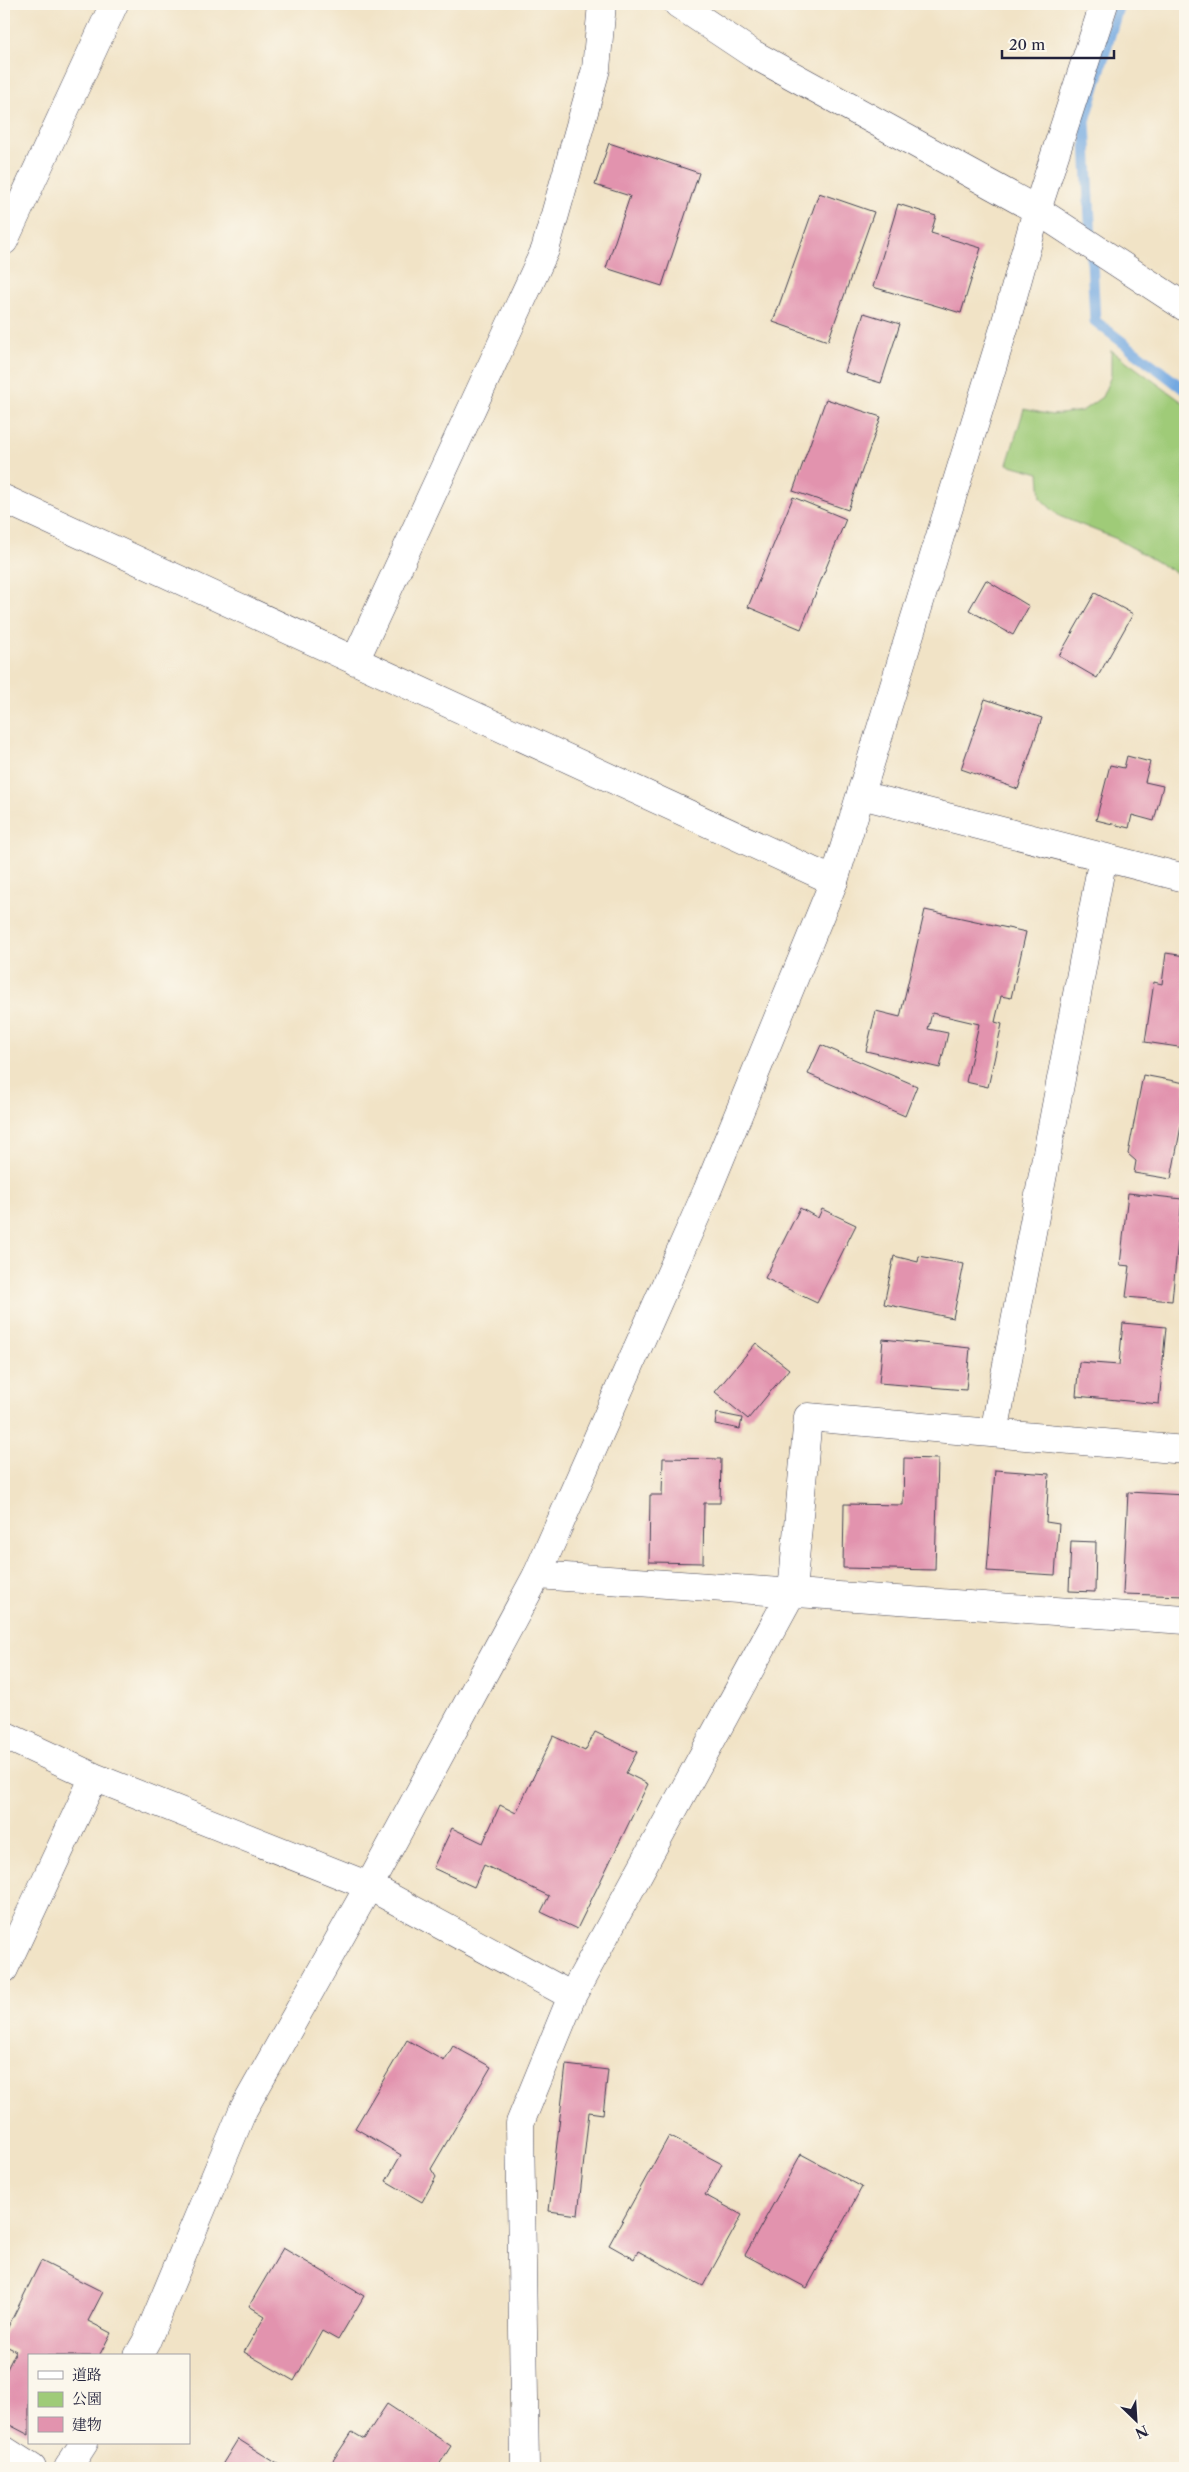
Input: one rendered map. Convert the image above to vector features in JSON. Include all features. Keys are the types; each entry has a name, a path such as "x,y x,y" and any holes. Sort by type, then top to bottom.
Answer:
{"street":[{"path":"4,241 114,4"},
{"path":"355,661 545,250 596,69 602,4"},
{"path":"678,4 753,54 1037,210 1185,307"},
{"path":"139,2354 146,2342 243,2110 369,1886 537,1575 707,1191 834,881 1005,326 1037,210 1104,4"},
{"path":"4,499 834,881"},
{"path":"860,795 1185,878"},
{"path":"994,1433 1103,857"},
{"path":"525,2468 520,2123 572,1996 792,1592 808,1417 1185,1450"},
{"path":"537,1575 1185,1620"},
{"path":"4,1735 94,1777 369,1886 572,1996"},
{"path":"4,1969 94,1777"},
{"path":"68,2468 83,2444"},
{"path":"4,2450 32,2468"}],"green space":[{"path":"1111,350 1185,404 1185,578 1117,539 1059,516 1041,499 1039,473 1007,464 1024,409 1052,415 1082,411 1102,397 1111,376"}],"building":[{"path":"609,143 699,173 662,286 606,268 630,196 595,185"},
{"path":"819,193 874,212 828,341 773,322"},
{"path":"898,204 936,216 931,233 981,248 961,313 873,287"},
{"path":"864,313 900,324 881,383 845,372"},
{"path":"826,399 881,417 848,510 793,491"},
{"path":"793,497 846,519 801,629 748,607"},
{"path":"986,580 1029,606 1013,635 969,610"},
{"path":"1095,593 1133,614 1097,678 1059,656"},
{"path":"985,699 1042,718 1018,789 961,769"},
{"path":"1127,756 1150,762 1145,782 1163,786 1154,821 1132,815 1129,828 1096,820 1110,765 1124,768"},
{"path":"925,910 1026,932 1011,998 1001,996 995,1022 1002,1024 988,1087 966,1082 979,1024 932,1013 928,1029 948,1033 940,1068 866,1051 876,1011 900,1017"},
{"path":"1166,953 1185,956 1185,1048 1145,1042 1154,982 1162,984"},
{"path":"821,1045 917,1086 905,1116 808,1074"},
{"path":"1143,1075 1185,1083 1185,1105 1171,1179 1134,1173 1136,1161 1128,1154"},
{"path":"1128,1193 1182,1199 1172,1301 1126,1297 1130,1266 1120,1265"},
{"path":"800,1208 818,1218 822,1209 856,1225 817,1303 765,1278"},
{"path":"894,1256 918,1262 919,1256 964,1264 953,1318 884,1304"},
{"path":"1123,1323 1166,1327 1159,1404 1076,1396 1079,1362 1119,1365"},
{"path":"883,1339 970,1348 966,1390 879,1383"},
{"path":"756,1343 789,1369 748,1419 715,1392"},
{"path":"717,1413 742,1418 740,1429 715,1424"},
{"path":"663,1458 721,1459 720,1503 704,1503 703,1563 649,1562 650,1495 662,1495"},
{"path":"904,1458 938,1459 935,1570 843,1568 844,1504 903,1505"},
{"path":"995,1470 1049,1474 1046,1522 1059,1524 1055,1575 987,1571"},
{"path":"1128,1492 1185,1495 1185,1596 1123,1594"},
{"path":"1071,1541 1096,1542 1095,1592 1069,1591"},
{"path":"595,1732 637,1752 626,1773 648,1784 577,1929 541,1912 549,1896 484,1865 474,1887 433,1868 452,1828 483,1843 500,1805 516,1813 553,1736 585,1751"},
{"path":"407,2040 444,2061 453,2046 491,2067 431,2169 436,2177 422,2202 386,2181 401,2155 355,2128"},
{"path":"566,2065 608,2070 603,2114 589,2112 578,2215 549,2211"},
{"path":"669,2136 722,2164 705,2195 742,2215 703,2286 638,2251 634,2259 609,2245"},
{"path":"801,2154 862,2187 807,2288 745,2255"},
{"path":"283,2248 364,2296 338,2340 322,2331 294,2381 244,2352 265,2316 249,2306"},
{"path":"41,2261 103,2292 88,2321 111,2333 100,2354 28,2354 28,2434 4,2422 4,2375 16,2351 4,2345 4,2335"},
{"path":"387,2404 451,2446 437,2468 328,2468 352,2432 364,2439"},
{"path":"238,2439 284,2468 220,2468"}],"waterway":[{"path":"1119,4 1085,121 1095,321 1185,390"}]}
